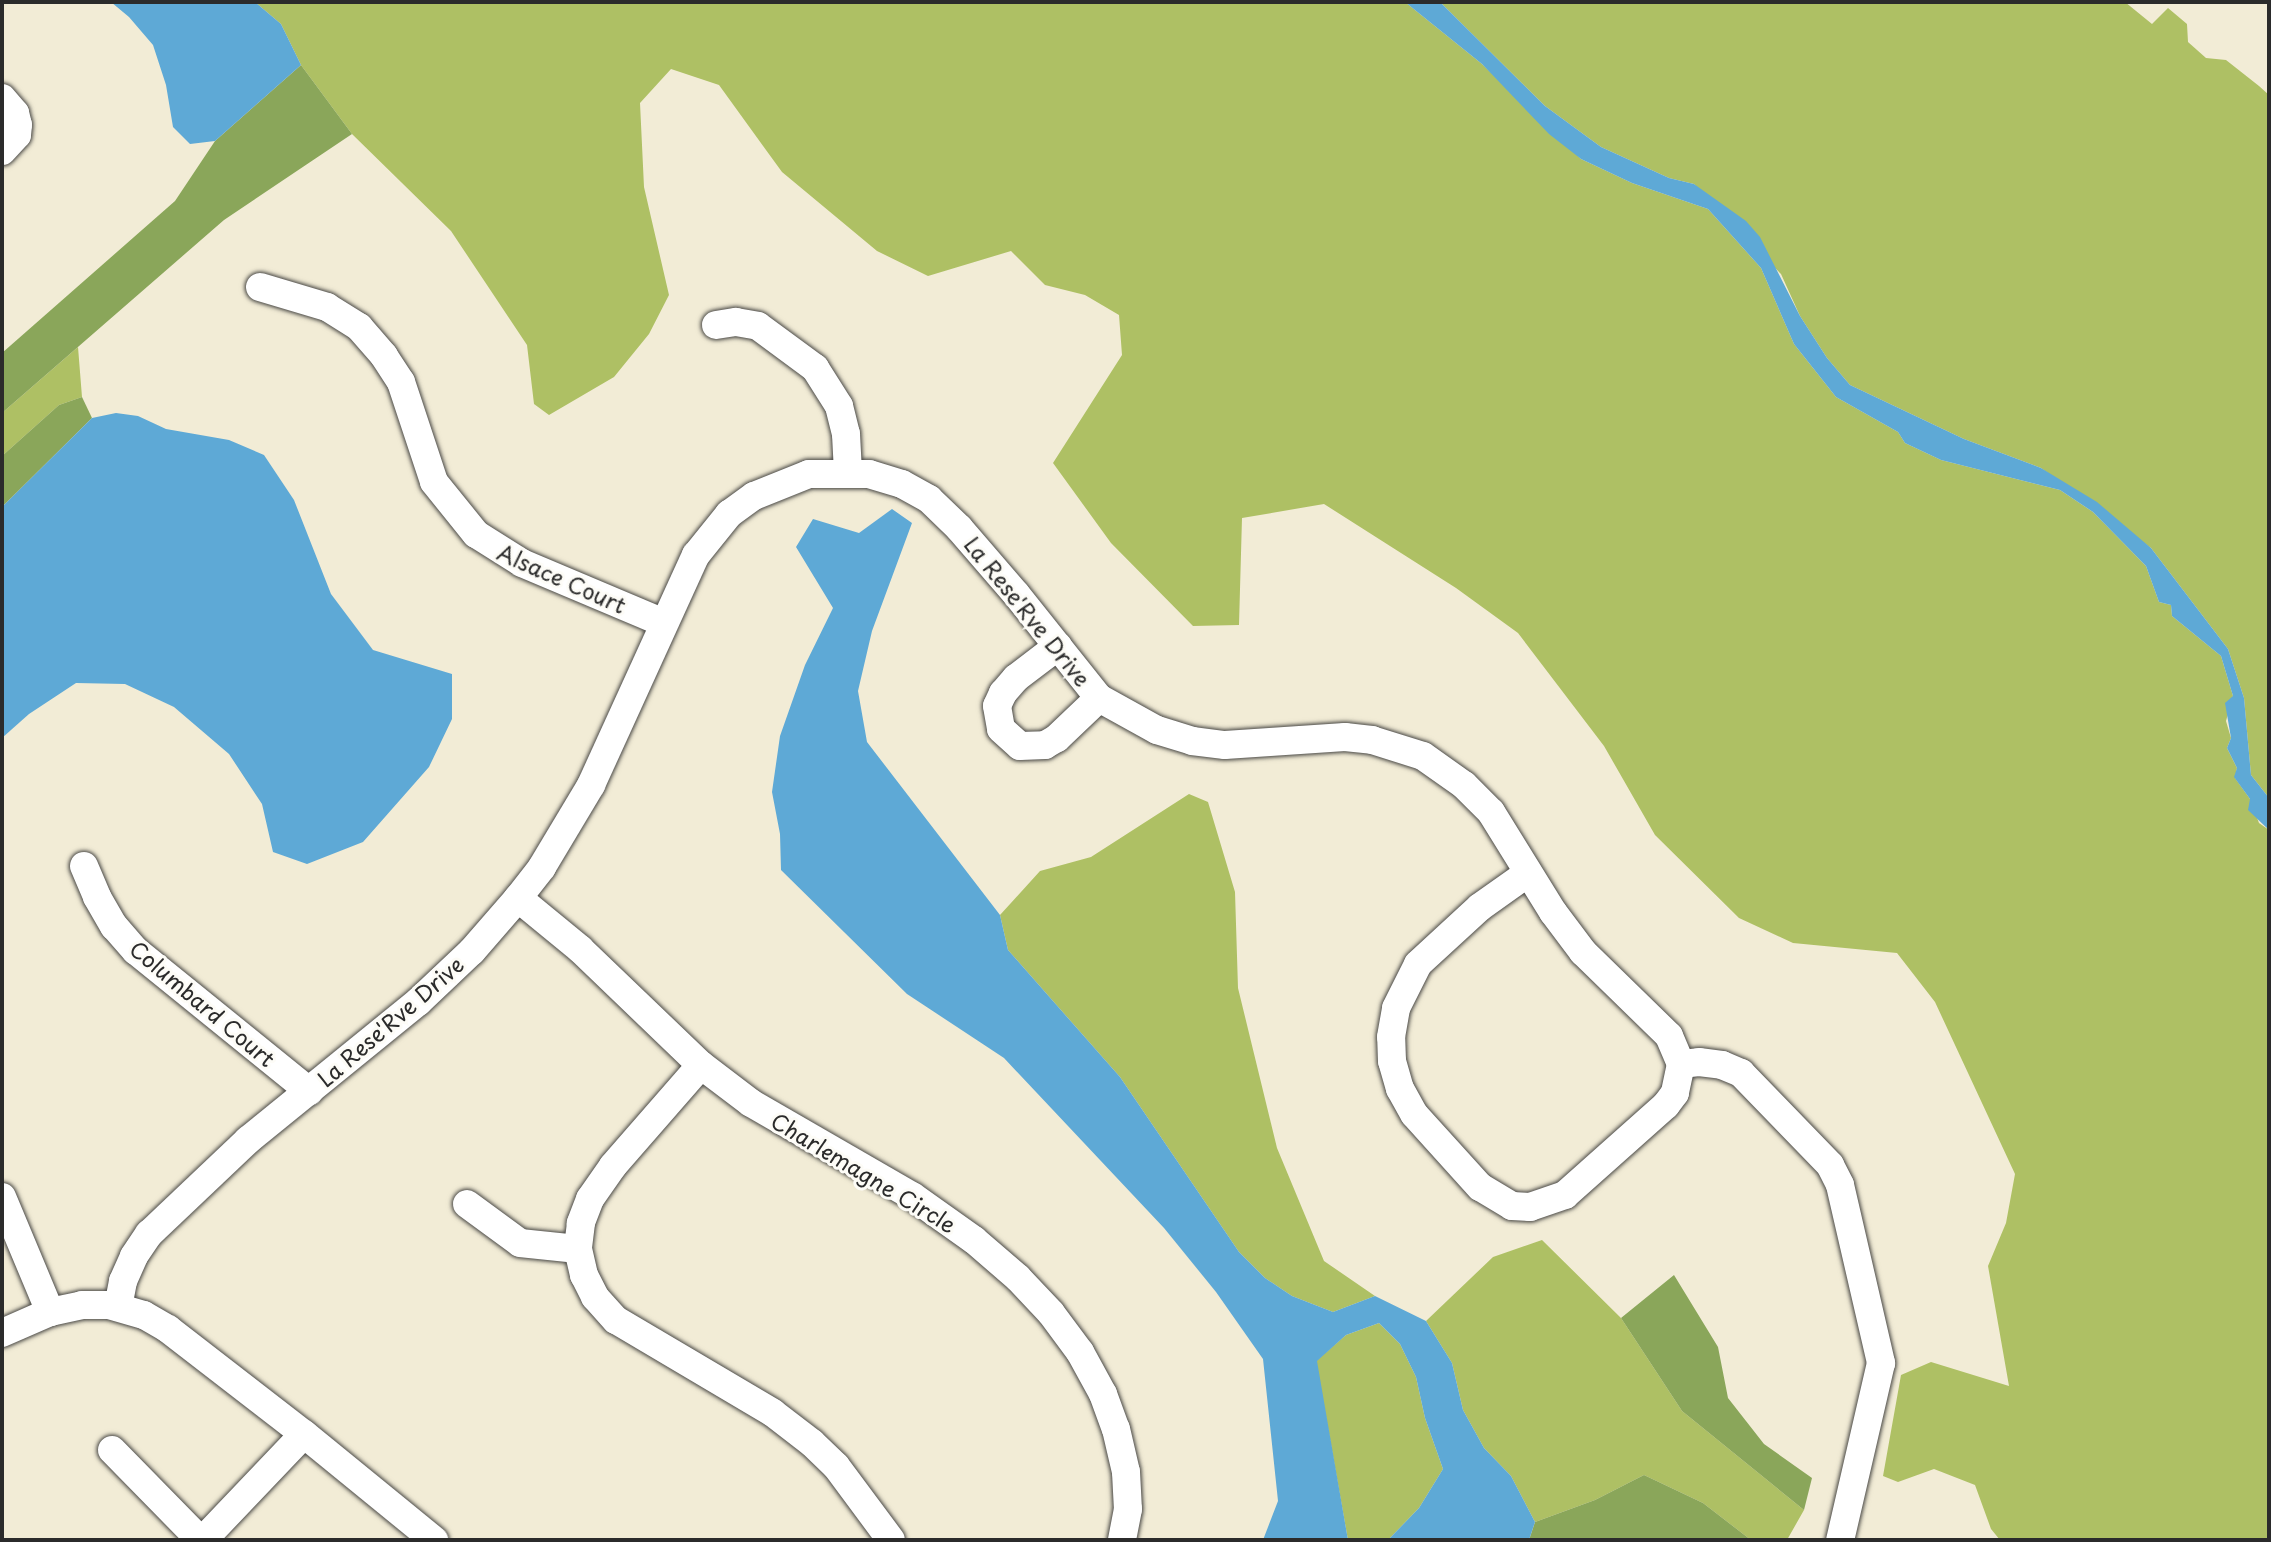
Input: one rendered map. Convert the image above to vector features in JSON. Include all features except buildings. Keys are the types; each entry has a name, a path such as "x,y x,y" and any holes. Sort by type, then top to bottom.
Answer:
{"street":[{"path":"2,98 10,105 18,125 17,135 2,151"},
{"name":"Alsace Court","path":"260,287 327,307 359,327 376,346 401,382 434,482 476,534 522,563 664,623"},
{"path":"716,325 736,322 758,326 815,368 827,382 839,406 846,434 848,471"},
{"name":"La Rese'Rve Drive","path":"118,1307 134,1256 149,1234 219,1167 418,1002 472,951 518,898 542,867 591,785 696,555 729,514 779,483 809,474 848,471 902,484 929,499 959,528 1099,698 1157,730 1192,741 1243,745 1345,737 1410,750 1464,785 1491,812 1528,873 1583,952 1669,1036 1681,1064"},
{"path":"1058,646 1016,678 1003,693 997,706 1001,729 1020,746 1045,745 1057,738 1099,698"},
{"name":"Columbard Court","path":"84,866 108,916 136,951 309,1091"},
{"path":"1528,873 1439,942 1407,981 1396,1008 1392,1061 1400,1089 1414,1114 1480,1187 1512,1206 1530,1207 1565,1195 1666,1105 1675,1093 1681,1064 1699,1062 1722,1065 1741,1073 1830,1165 1840,1185 1881,1363 1840,1540"},
{"name":"Charlemagne Circle","path":"518,898 580,949 701,1065 751,1103 912,1196 974,1240 1018,1278 1051,1313 1080,1352 1103,1394 1116,1429 1126,1472 1128,1509 1122,1540"},
{"path":"701,1065 613,1166 598,1188 581,1223 578,1249 584,1275 595,1297 616,1320 773,1413 812,1443 836,1466 891,1540"},
{"path":"2,1197 50,1312"},
{"path":"467,1204 520,1243 578,1249"},
{"path":"2,1333 50,1312 82,1305 118,1307 144,1315 168,1329 304,1434 434,1540"},
{"path":"112,1450 202,1540 304,1434"}],"green space":[{"path":"255,2 1405,2 1482,64 1581,159 1632,183 1708,209 1761,268 1794,344 1836,397 1898,432 1905,443 1941,460 2060,490 2093,512 2146,566 2159,602 2171,605 2172,616 2221,656 2233,696 2226,721 2231,738 2227,748 2237,768 2235,778 2250,799 2259,823 2269,830 2269,1540 2000,1540 1991,1529 1975,1485 1934,1469 1898,1482 1883,1476 1901,1375 1931,1362 2009,1386 1988,1266 2006,1223 2015,1174 1935,1002 1897,953 1793,943 1739,918 1655,835 1604,746 1518,633 1456,588 1324,504 1242,518 1239,625 1193,626 1111,543 1053,463 1122,355 1119,315 1085,295 1045,285 1011,251 928,276 877,251 782,172 719,85 671,69 640,103 644,187 669,295 649,334 614,377 549,415 534,404 527,345 451,231 352,134 301,65 281,24"},
{"path":"1440,2 2125,2 2152,24 2168,8 2187,24 2188,42 2206,58 2226,60 2269,95 2269,798 2251,775 2244,698 2228,649 2151,548 2041,468 1964,439 1850,385 1827,358 1800,316 1781,274 1694,184 1669,178 1601,147 1545,106"},
{"path":"301,65 352,134 224,220 2,413 2,353 175,201 215,141"},
{"path":"78,347 82,397 59,405 2,456 2,413"},
{"path":"82,397 92,418 2,507 2,456 59,405"},
{"path":"1189,794 1208,802 1235,892 1238,988 1277,1148 1324,1261 1375,1296 1333,1312 1292,1296 1265,1278 1239,1252 1120,1077 1008,950 1000,915 1040,871 1091,857"},
{"path":"1542,1240 1621,1318 1682,1411 1804,1510 1787,1540 1751,1540 1703,1503 1644,1475 1595,1500 1535,1522 1511,1476 1484,1448 1463,1410 1452,1363 1426,1321 1493,1257"},
{"path":"1674,1275 1718,1347 1728,1398 1764,1444 1812,1478 1804,1510 1682,1411 1621,1318"},
{"path":"1379,1323 1400,1344 1416,1377 1425,1418 1443,1469 1419,1508 1388,1540 1348,1540 1316,1361 1346,1335"},
{"path":"1644,1475 1703,1503 1751,1540 1529,1540 1535,1522 1595,1500"}],"water":[{"path":"111,2 255,2 281,24 301,65 215,141 190,144 173,127 166,85 153,45"},
{"path":"1405,2 1440,2 1545,106 1601,147 1669,178 1694,184 1746,221 1760,237 1800,316 1827,358 1850,385 1964,439 2041,468 2097,502 2151,548 2228,649 2244,698 2251,775 2269,798 2269,830 2248,810 2250,799 2234,777 2237,768 2227,748 2231,738 2225,703 2233,696 2221,656 2172,616 2171,605 2159,602 2146,566 2093,512 2060,490 1941,460 1905,443 1898,432 1836,397 1794,344 1761,268 1708,209 1632,183 1581,159 1549,134 1482,64"},
{"path":"116,413 138,416 166,429 229,440 264,455 294,500 331,594 373,650 452,674 452,719 429,767 363,842 307,864 273,852 262,804 229,754 174,707 125,684 76,683 29,714 2,738 2,507 92,418"},
{"path":"892,509 912,523 872,631 858,691 867,742 1000,915 1008,950 1120,1077 1239,1252 1265,1278 1292,1296 1333,1312 1375,1296 1426,1321 1452,1363 1463,1410 1484,1448 1511,1476 1535,1522 1529,1540 1388,1540 1419,1508 1443,1469 1425,1418 1416,1377 1400,1344 1379,1323 1346,1335 1317,1361 1348,1540 1263,1540 1278,1501 1263,1359 1216,1292 1164,1228 1004,1058 907,994 781,870 780,834 772,792 780,736 805,665 833,608 796,547 813,519 859,533"}]}
